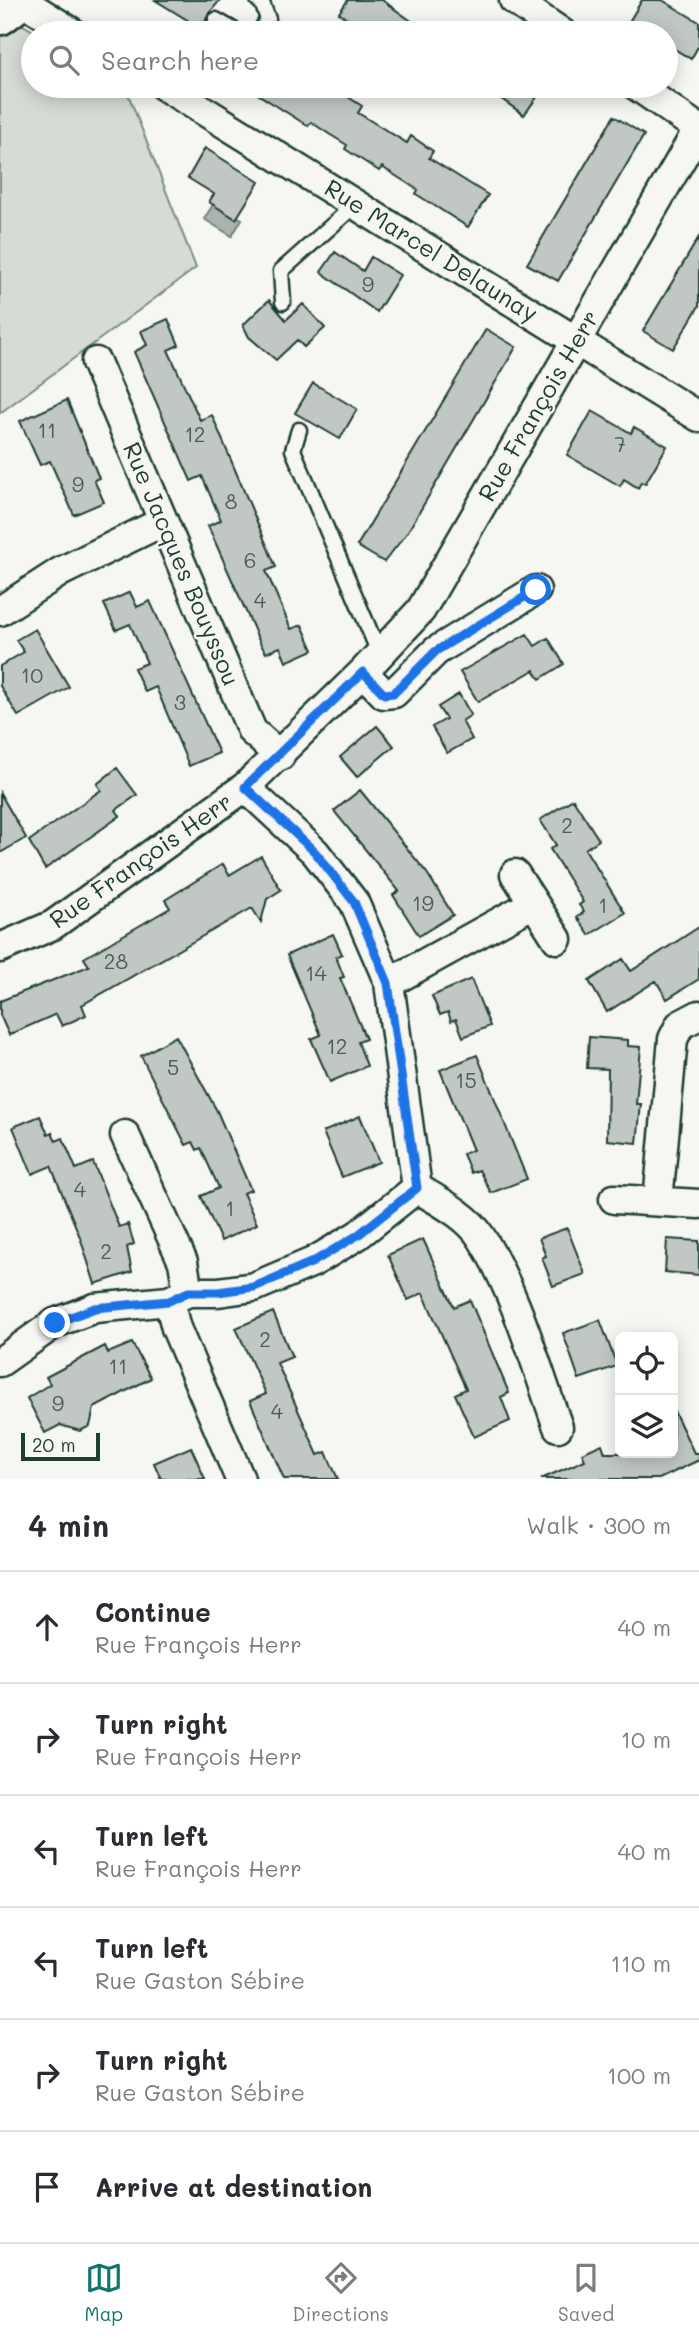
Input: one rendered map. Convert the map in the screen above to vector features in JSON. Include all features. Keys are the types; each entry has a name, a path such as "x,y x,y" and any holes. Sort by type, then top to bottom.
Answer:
{"street":[{"path":"0,15 21,0 54,21"},
{"path":"514,0 545,21"},
{"name":"Rue Marcel Delaunay","path":"184,98 699,418"},
{"path":"654,98 699,129"},
{"name":"Rue François Herr","path":"0,948 53,925 245,787 280,756 421,610 699,129"},
{"name":"Rue Jacques Bouyssou","path":"96,362 252,731 280,756"},
{"path":"0,611 60,572 162,522"},
{"path":"371,663 384,694 394,693 436,651 536,590"},
{"path":"245,787 315,852 354,902 388,983 417,1188 452,1210 480,1235 514,1305 558,1427"},
{"path":"515,874 556,939"},
{"path":"388,983 532,904"},
{"path":"659,1201 673,1039 680,1025 699,1015"},
{"path":"125,1135 183,1262 176,1328 240,1479"},
{"path":"0,1362 55,1323 95,1308 254,1287 313,1262 358,1235 417,1188"},
{"path":"614,1199 699,1204"}],"lane":[{"path":"258,0 262,3 267,21"},
{"path":"282,302 281,271 356,204"},
{"path":"299,430 293,450 371,663"}],"shaded area":[{"path":"14,20 21,24 21,98 130,98 196,268 0,413 0,31"},
{"path":"214,203 242,219 232,236 204,219"}],"building":[{"path":"155,0 220,0 205,21 189,21"},
{"path":"348,0 382,0 411,21 350,21 339,13"},
{"path":"642,0 662,0 699,22 699,45 691,59 678,51 678,21 630,21"},
{"path":"264,98 350,98 362,106 358,113 407,143 411,136 433,151 429,158 488,195 468,227 416,194 418,190 382,167 379,171 345,149 347,145 311,122 308,126"},
{"path":"500,98 536,98 524,115"},
{"path":"614,116 644,135 558,281 527,264"},
{"path":"205,148 259,182 236,219 209,202 214,194 188,178"},
{"path":"699,237 699,306 673,349 643,331"},
{"path":"335,252 363,271 371,257 400,275 377,312 321,272"},
{"path":"269,300 286,320 303,304 325,328 304,347 297,340 276,360 249,337 243,325"},
{"path":"168,319 179,345 168,350 200,420 212,415 276,567 266,571 291,629 302,625 313,650 286,662 280,647 266,653 260,643 208,526 221,520 202,476 191,481 134,352 147,345 141,331"},
{"path":"486,329 516,347 407,533 384,562 357,546"},
{"path":"313,383 357,409 340,439 295,413"},
{"path":"67,400 99,478 94,480 104,502 74,515 50,461 40,465 20,421"},
{"path":"592,411 631,433 634,427 667,446 645,484 641,482 638,488 624,479 620,486 567,455"},
{"path":"130,592 137,607 150,601 219,753 189,766 156,687 145,692 134,668 147,663 130,624 116,630 104,604"},
{"path":"35,629 69,687 18,716 0,686 0,666 24,652 16,640"},
{"path":"527,634 535,646 548,638 564,664 540,679 534,670 478,702 460,672"},
{"path":"459,694 471,715 462,721 472,739 447,753 432,727 446,719 438,707"},
{"path":"377,726 394,746 357,777 340,757"},
{"path":"117,768 137,795 116,810 120,816 45,869 29,841 101,790 97,784"},
{"path":"360,790 427,873 453,915 419,936 393,895 399,891 334,811"},
{"path":"0,793 26,838 0,853"},
{"path":"573,799 599,840 585,849 625,913 589,935 577,917 584,912 579,905 583,902 550,849 556,845 540,820"},
{"path":"261,856 281,890 267,899 261,922 252,908 82,1005 86,1015 62,1026 56,1014 9,1035 0,1015 0,1001 89,966 84,958 170,908 165,900 223,864 229,875"},
{"path":"699,927 699,979 667,999 656,981 607,1012 589,981 623,959 631,971"},
{"path":"333,934 342,954 336,957 344,977 340,978 366,1039 358,1042 367,1066 330,1082 311,1039 321,1035 287,955"},
{"path":"471,979 490,1026 463,1037 456,1019 451,1021 448,1012 440,1015 432,996"},
{"path":"176,1036 217,1111 251,1190 243,1193 257,1224 221,1241 201,1196 219,1188 201,1148 197,1150 193,1142 186,1145 141,1056"},
{"path":"589,1037 628,1040 628,1046 641,1047 636,1104 641,1104 637,1143 607,1140 608,1069 587,1068"},
{"path":"477,1055 527,1179 491,1193 479,1170 471,1173 463,1154 473,1150 440,1070"},
{"path":"40,1116 48,1134 52,1132 56,1141 63,1138 76,1169 93,1162 119,1227 128,1224 134,1244 127,1247 132,1272 95,1284 80,1237 51,1166 32,1174 13,1127"},
{"path":"360,1116 379,1162 342,1177 323,1132"},
{"path":"567,1228 585,1274 553,1286 542,1258 546,1256 539,1238"},
{"path":"423,1239 454,1307 470,1300 509,1393 501,1397 510,1421 474,1437 455,1394 466,1389 423,1293 408,1300 388,1255"},
{"path":"667,1239 699,1241 699,1275 665,1272"},
{"path":"273,1312 292,1357 277,1363 318,1455 326,1452 338,1479 284,1479 250,1401 266,1394 236,1328"},
{"path":"600,1320 615,1367 579,1379 563,1333"},
{"path":"132,1343 151,1378 94,1408 90,1426 80,1431 60,1425 45,1433 27,1398 50,1384 46,1377 105,1346 108,1353"},
{"path":"678,1419 694,1453 699,1453 699,1460 659,1479 541,1479 585,1460 582,1453 602,1444 605,1453 615,1453 615,1458 678,1458"},
{"path":"191,1447 205,1479 161,1479 154,1463"}],"route":[{"path":"55,1323 95,1308 169,1301 188,1292 218,1292 254,1287 313,1262 358,1235 417,1188 388,983 354,902 315,852 245,787 280,756 363,672 384,694 394,693 436,651 536,590"}]}
